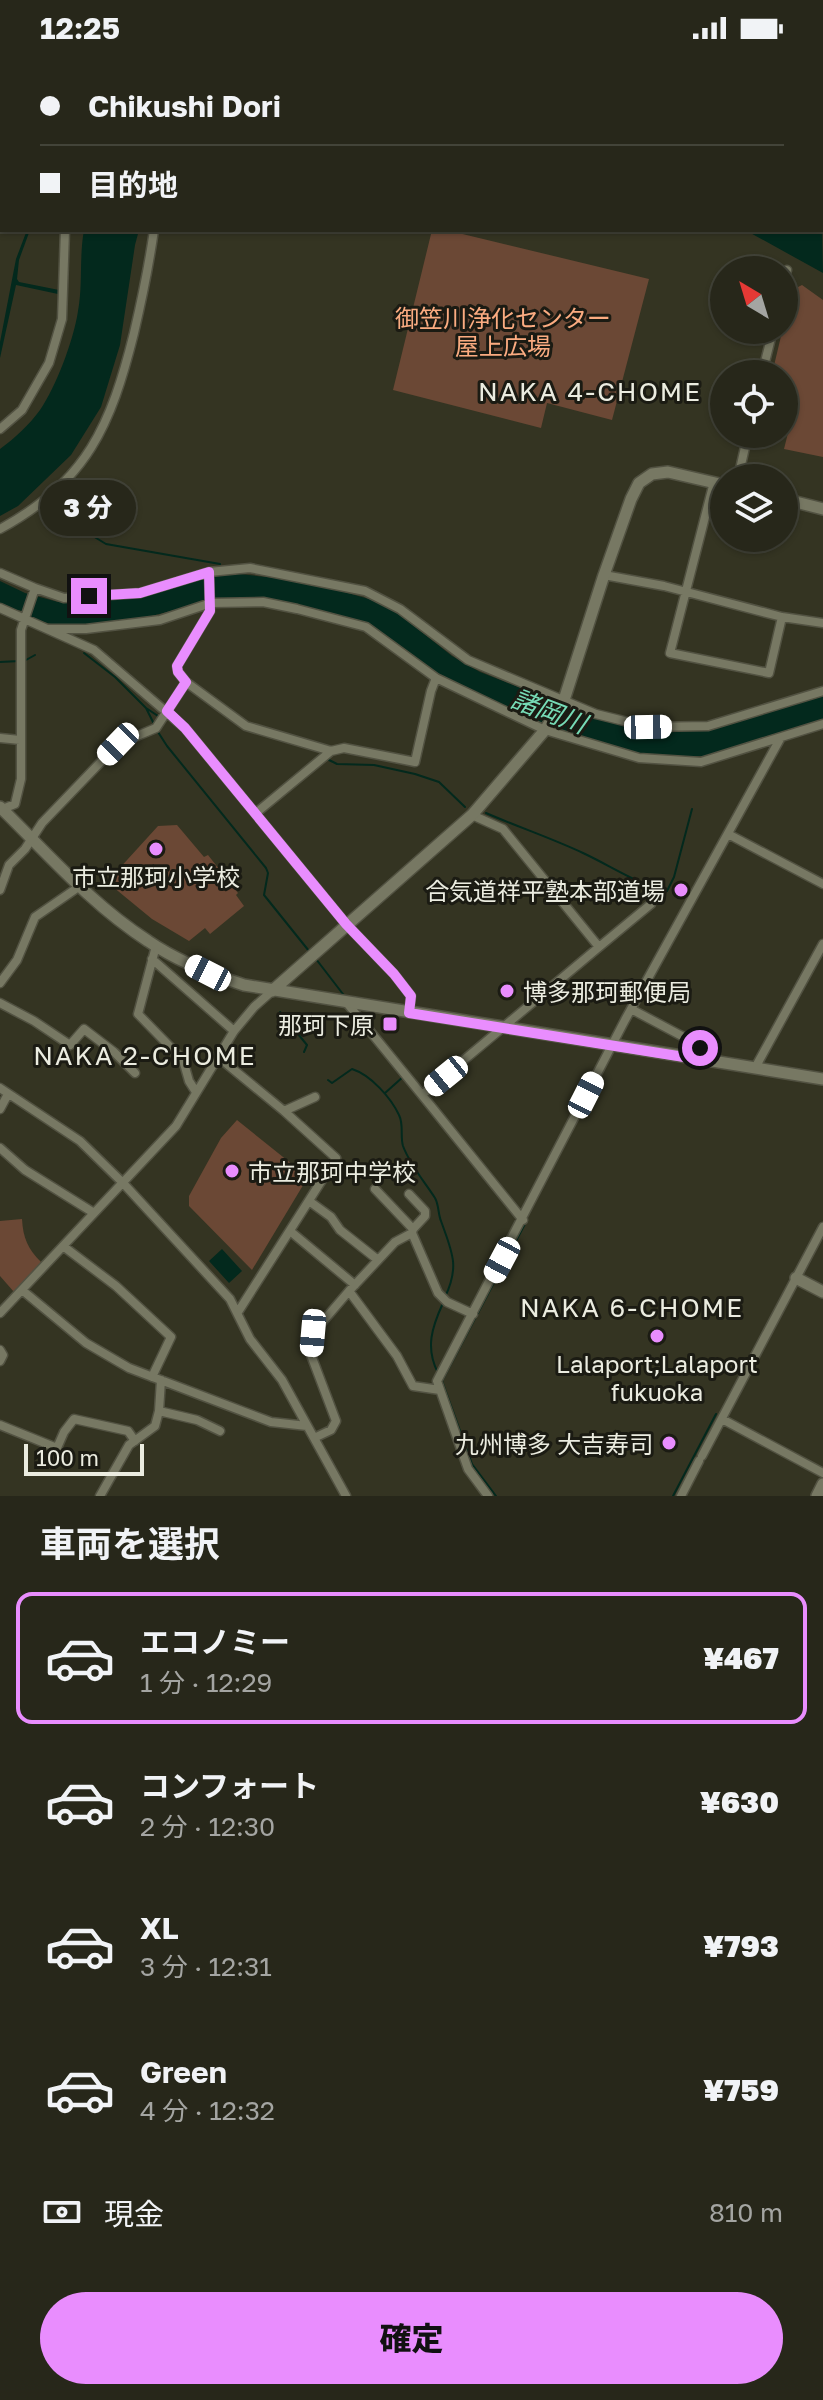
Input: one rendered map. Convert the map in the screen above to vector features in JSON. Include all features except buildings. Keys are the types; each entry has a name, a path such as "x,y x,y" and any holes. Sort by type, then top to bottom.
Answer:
{"street":[{"path":"0,429 22,410 49,363 62,319 65,232"},
{"path":"0,529 20,519 68,479 96,443 113,409 123,376 154,232"},
{"path":"0,1313 176,1126 217,1056 254,1007 472,815 545,730 564,700 634,489 645,478 660,471 710,482"},
{"path":"798,503 823,509"},
{"path":"710,513 670,653 769,673 782,617"},
{"path":"0,573 34,590 64,598 140,593 209,572 250,568 365,591 400,609 468,660 596,714 648,727 708,726 823,691"},
{"path":"209,572 210,611 177,666 178,672 186,682 246,726 331,751"},
{"path":"604,575 782,617 822,623 823,610"},
{"path":"34,590 21,630 21,779 15,804 1,809 80,886 128,927 156,946 208,973 272,991 823,1079"},
{"path":"48,629 86,629 160,620 211,603 263,602 297,609 366,627 436,678 545,730 639,758 701,762 823,724"},
{"path":"0,608 94,650 185,728 346,924 394,974 411,996 409,1013"},
{"path":"256,813 331,751 344,748 415,762 436,678"},
{"path":"0,890 9,865 25,849 42,823 118,744 156,728 186,682"},
{"path":"0,738 20,740"},
{"path":"488,1496 468,1469 437,1381 631,1009 780,739"},
{"path":"472,815 503,829 599,947"},
{"path":"728,834 823,884"},
{"path":"1,979 17,960 35,917 80,886"},
{"path":"422,1095 651,904"},
{"path":"755,1068 823,944"},
{"path":"156,946 138,1014 183,1060 196,1092"},
{"path":"152,959 234,1031"},
{"path":"0,1003 70,1045 84,1029 135,1073"},
{"path":"347,1003 523,1220"},
{"path":"631,1009 695,1043 709,1061"},
{"path":"217,1056 336,1158 238,1312"},
{"path":"0,1088 80,1141 230,1299 250,1339 282,1380 346,1496"},
{"path":"0,1109 8,1094"},
{"path":"284,1111 315,1097"},
{"path":"0,1148 25,1170 94,1213"},
{"path":"375,1189 412,1231 438,1293 447,1302 473,1314"},
{"path":"314,1438 331,1430 336,1421 311,1355 313,1333 395,1242 412,1231 425,1216 425,1211 409,1194"},
{"path":"309,1201 378,1260"},
{"path":"681,1496 823,1227"},
{"path":"290,1231 352,1288 413,1386 440,1390"},
{"path":"63,1246 116,1286 171,1337 157,1378 159,1411 155,1426 129,1445 100,1496"},
{"path":"796,1278 823,1292"},
{"path":"22,1290 86,1343 129,1368 271,1422 307,1426"},
{"path":"0,1350 3,1355 0,1361"},
{"path":"159,1411 197,1420 220,1431"},
{"path":"0,1425 57,1448 74,1419 128,1431 135,1441"},
{"path":"722,1419 823,1473"},
{"path":"817,1496 823,1484"}],"green space":[{"name":"御笠川浄化センター 屋上広場","path":"432,232 454,232 649,279 612,420 547,403 541,428 393,390"},
{"path":"802,285 823,300 823,457 784,449 798,448 798,360 775,360 779,344 798,344 798,287"},
{"path":"177,825 204,857 208,855 238,893 236,895 244,906 210,934 205,928 189,941 152,919 107,882 158,826"},
{"path":"237,1120 308,1177 252,1270 189,1206 189,1196 221,1138"},
{"path":"22,1219 27,1243 41,1262 14,1292 0,1276 0,1221"}],"water":[{"path":"26,232 29,232 19,260 17,279 59,290 58,294 16,285 0,358 0,342 16,259"},
{"path":"84,232 138,232 120,345 101,407 71,455 18,506 0,516 0,449 22,431 40,410 64,362 78,311"},
{"path":"749,232 822,232 823,273 798,259 798,256 792,256"},
{"name":"諸岡川","path":"229,573 305,581 376,601 400,615 452,656 480,672 599,719 638,729 700,729 823,694 823,720 704,756 658,757 629,753 554,730 438,676 368,625 302,606 255,598 216,599 144,618 94,625 51,624 0,604 0,581 25,593 58,602 92,602 143,596 200,576"},
{"path":"222,1249 242,1271 229,1283 209,1261"}],"waterway":[{"path":"60,516 106,544 220,564"},
{"path":"84,653 158,716"},
{"path":"26,660 35,655"},
{"path":"0,662 20,661"},
{"path":"146,708 155,726"},
{"path":"158,732 266,868 264,895 309,951"},
{"path":"329,760 337,764 374,765 439,782 465,807"},
{"path":"486,813 667,891 674,877 692,809"},
{"path":"316,959 346,998"},
{"path":"280,1012 307,1045 304,1052"},
{"path":"328,1080 332,1083 352,1069 359,1072 380,1088 399,1115 403,1146 436,1201 451,1250 452,1276 445,1297"},
{"path":"385,1093 404,1076"},
{"path":"496,1496 472,1464 442,1381 527,1220"},
{"path":"438,1373 431,1346 443,1303"},
{"path":"673,1496 716,1414"}],"place":[{"name":"市立那珂小学校","path":"156,849"},
{"name":"合気道祥平塾本部道場","path":"681,890"},
{"name":"博多那珂郵便局","path":"507,991"},
{"name":"那珂下原","path":"390,1024"},
{"name":"市立那珂中学校","path":"232,1171"},
{"name":"Lalaport;Lalaport fukuoka","path":"657,1336"},
{"name":"九州博多 大吉寿司","path":"669,1443"}],"district":[{"name":"NAKA 4-CHOME","path":"590,391"},
{"name":"NAKA 2-CHOME","path":"145,1055"},
{"name":"NAKA 6-CHOME","path":"632,1307"}],"route":[{"path":"89,596 140,593 209,572 210,611 177,666 186,682 167,711 185,728 346,924 394,974 411,996 409,1013 709,1061 700,1048"}]}
